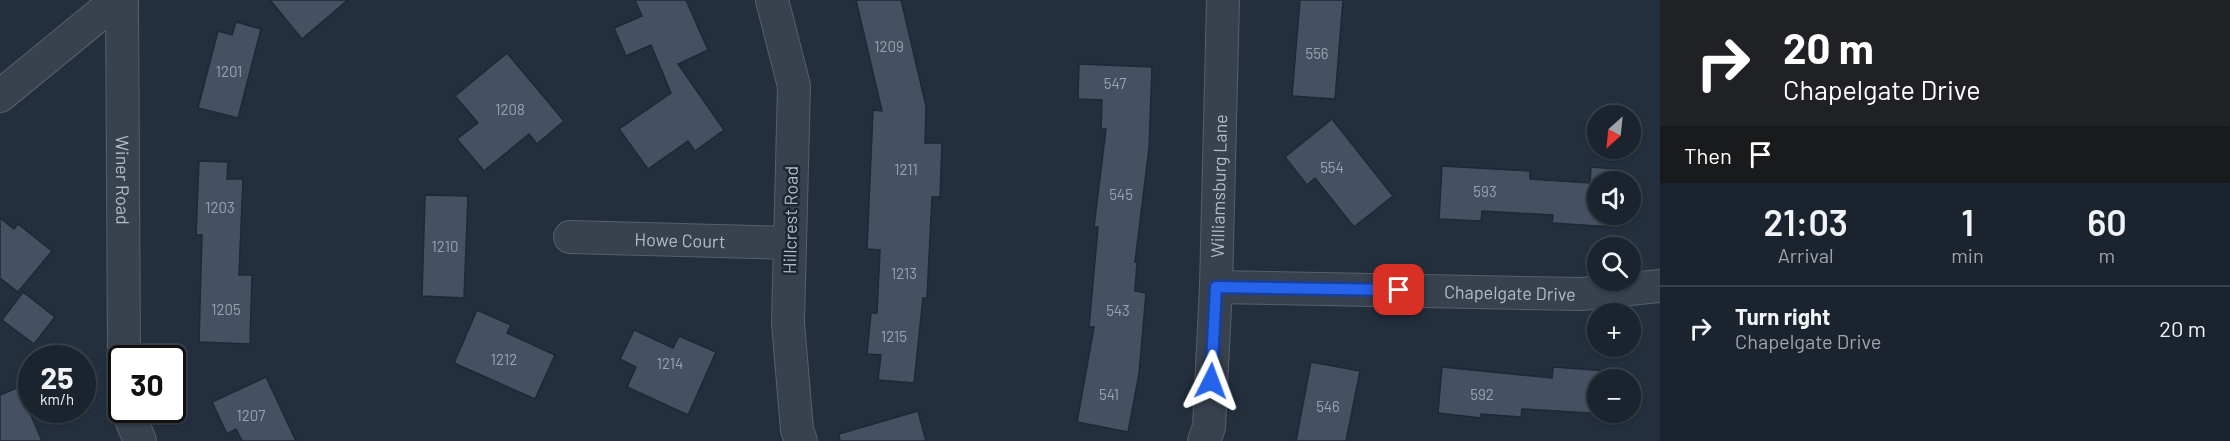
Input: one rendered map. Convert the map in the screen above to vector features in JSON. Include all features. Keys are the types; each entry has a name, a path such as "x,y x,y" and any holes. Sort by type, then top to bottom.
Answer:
{"street":[{"path":"0,96 119,0"},
{"name":"Winer Road","path":"119,0 124,345"},
{"name":"Hillcrest Road","path":"772,0 794,86 788,323 797,430 801,441"},
{"name":"Williamsburg Lane","path":"1204,441 1209,428 1216,287 1223,0"},
{"name":"Howe Court","path":"570,237 790,243"},
{"name":"Chapelgate Drive","path":"1216,287 1582,294 1660,286"},
{"path":"132,423 140,441"}],"building":[{"path":"270,0 348,0 302,39"},
{"path":"635,0 686,0 708,50 678,64 724,130 695,151 688,141 648,169 619,129 671,93 651,45 626,56 614,28 642,16"},
{"path":"856,0 901,0 926,106 925,143 942,143 940,197 932,197 927,298 923,298 914,383 878,380 881,355 867,354 871,313 877,313 880,250 867,249 873,110 882,111"},
{"path":"1300,0 1343,0 1335,99 1292,96"},
{"path":"236,22 261,29 238,118 198,108 218,31 232,35"},
{"path":"507,53 564,121 537,144 529,134 484,171 457,139 478,123 455,96"},
{"path":"1079,64 1152,67 1149,148 1135,262 1137,262 1135,291 1146,293 1139,374 1128,432 1077,422 1094,327 1089,327 1098,227 1094,227 1106,129 1101,129 1102,100 1078,99"},
{"path":"1332,119 1393,196 1354,227 1315,178 1307,185 1285,157"},
{"path":"199,161 228,162 227,179 243,179 239,275 252,275 250,344 199,342 202,235 196,235"},
{"path":"1442,166 1530,171 1530,179 1587,183 1587,225 1613,225 1613,227 1552,223 1553,215 1482,211 1481,221 1439,219"},
{"path":"1591,167 1616,169 1616,171 1591,171"},
{"path":"425,195 468,196 464,298 422,296"},
{"path":"0,218 14,229 18,224 52,251 18,292 0,278"},
{"path":"23,292 55,317 34,344 2,320"},
{"path":"477,310 511,325 507,333 555,355 535,399 454,363"},
{"path":"634,330 673,348 679,336 716,352 688,415 627,387 636,367 620,359"},
{"path":"1311,362 1360,371 1346,441 1296,441"},
{"path":"1442,367 1552,378 1553,367 1587,369 1587,413 1522,409 1521,417 1481,414 1481,418 1438,413"},
{"path":"266,377 296,441 242,441 236,429 227,434 212,402"},
{"path":"18,387 18,423 34,423 42,441 0,441 0,395"},
{"path":"918,411 926,441 840,441 839,434"}],"route":[{"path":"1211,381 1216,287 1399,290"}]}
